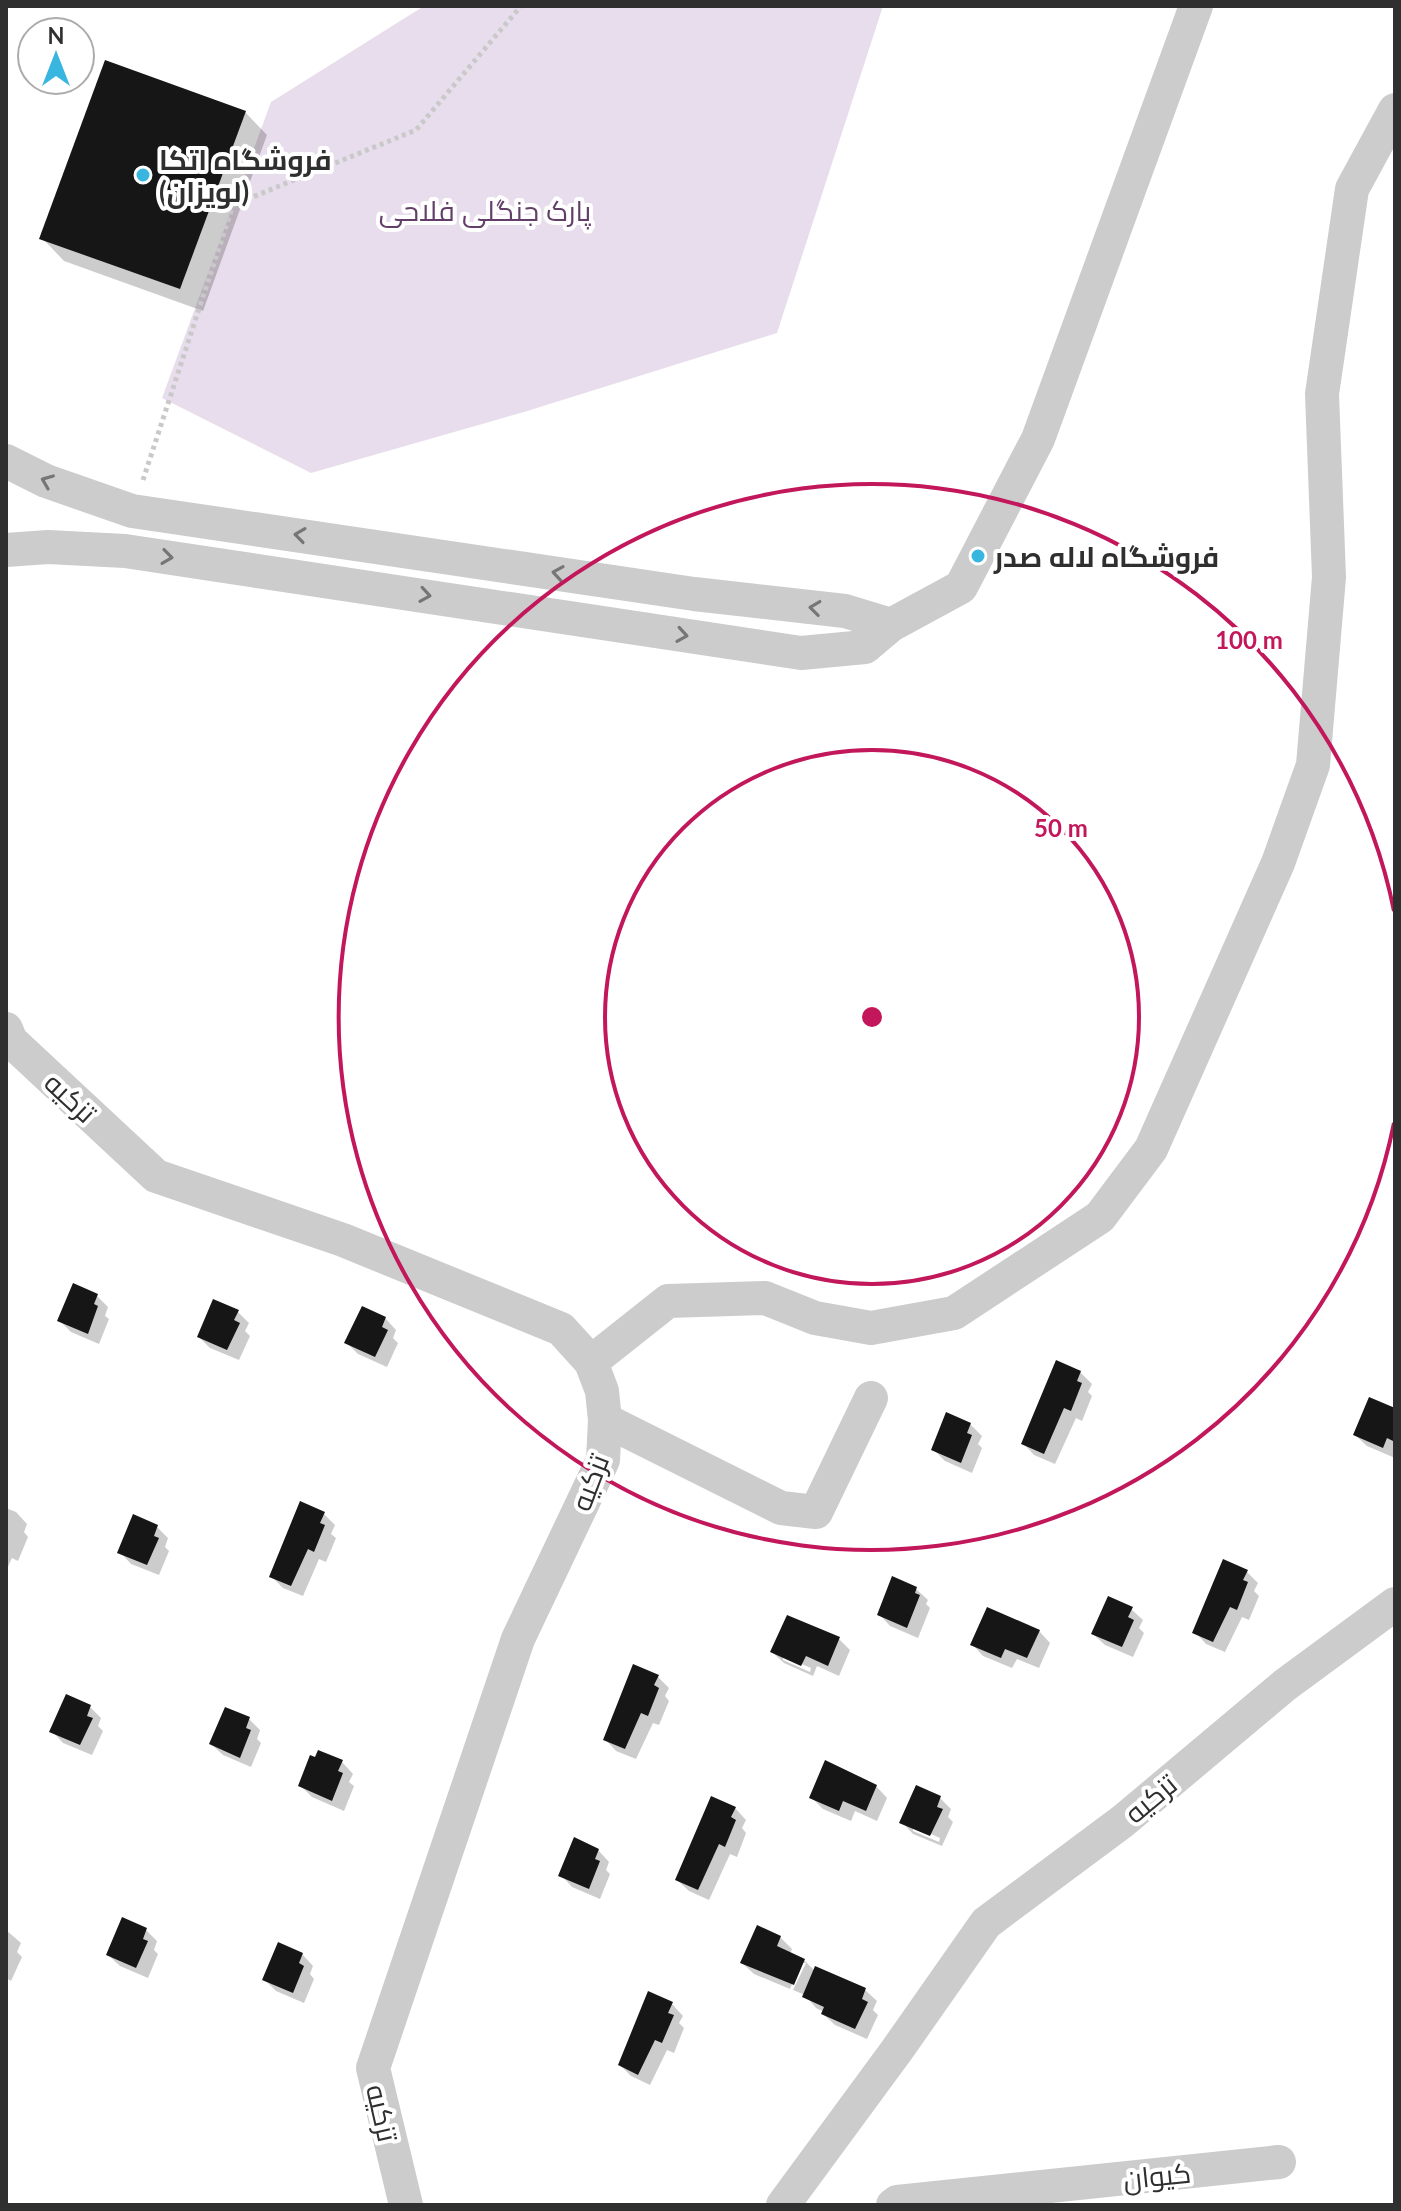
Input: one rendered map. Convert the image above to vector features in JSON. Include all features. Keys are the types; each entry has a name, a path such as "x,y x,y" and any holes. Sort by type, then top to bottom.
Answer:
{"street":[{"path":"6,550 48,547 125,551 801,653 865,647 891,625 961,587 1038,439 1196,6"},
{"path":"591,1362 668,1301 765,1298 815,1318 871,1328 954,1313 1100,1217 1151,1149 1278,863 1313,765 1329,577 1322,394 1352,189 1395,110"},
{"path":"6,461 46,481 132,511 694,594 845,611 891,625"},
{"path":"125,551 132,511"},
{"name":"تزکیه","path":"6,1029 11,1041 156,1176 343,1240 561,1329 591,1362 602,1391 605,1420 603,1460 518,1639 373,2068 406,2205"},
{"path":"605,1420 781,1508 816,1512 871,1398"},
{"name":"تزکیه","path":"783,2205 986,1923 1123,1821 1285,1685 1395,1604"},
{"name":"کیوان","path":"893,2205 897,2202 1279,2162"}],"path":[{"path":"132,511 233,205 416,130 521,6"}],"green space":[{"name":"پارک جنگلی فلاحی","path":"424,6 883,6 777,333 524,412 311,473 162,398 271,102"}],"building":[{"name":"فروشگاه اتکا (لویزان)","path":"105,60 246,111 180,289 39,239 92,96 96,96 96,84"},
{"path":"73,1283 98,1294 94,1304 98,1306 88,1334 57,1321"},
{"path":"213,1299 239,1310 234,1320 240,1323 227,1350 197,1337"},
{"path":"362,1306 386,1317 382,1327 388,1330 375,1357 344,1343"},
{"path":"1056,1360 1081,1371 1077,1381 1082,1383 1071,1411 1064,1408 1044,1454 1021,1444"},
{"path":"1369,1397 1395,1408 1395,1442 1387,1438 1383,1448 1353,1435"},
{"path":"946,1412 971,1423 967,1433 972,1435 961,1463 931,1450"},
{"path":"300,1501 325,1512 320,1523 325,1525 314,1552 308,1549 291,1586 269,1577"},
{"path":"133,1514 158,1525 154,1536 159,1538 147,1565 117,1553"},
{"path":"1223,1559 1248,1570 1243,1580 1248,1582 1237,1610 1230,1607 1213,1642 1192,1633"},
{"path":"892,1576 917,1587 915,1593 920,1595 907,1628 877,1615"},
{"path":"1108,1596 1133,1607 1128,1617 1134,1620 1122,1647 1091,1634"},
{"path":"987,1607 1040,1630 1027,1658 1005,1649 1001,1658 970,1645"},
{"path":"787,1615 840,1637 828,1666 806,1656 801,1666 770,1652"},
{"path":"633,1664 659,1675 654,1685 659,1688 648,1716 641,1713 625,1749 603,1740"},
{"path":"66,1694 91,1705 87,1716 93,1718 80,1745 49,1732"},
{"path":"225,1707 250,1717 246,1728 251,1730 240,1758 209,1744"},
{"path":"318,1750 343,1760 338,1771 343,1773 332,1801 298,1786 310,1755 315,1757"},
{"path":"825,1760 877,1785 866,1811 843,1801 839,1811 809,1798"},
{"path":"916,1785 941,1796 937,1807 943,1809 930,1836 899,1823"},
{"path":"711,1796 736,1807 731,1817 736,1820 725,1847 719,1844 698,1890 675,1880"},
{"path":"574,1837 599,1849 595,1859 600,1861 589,1889 558,1876"},
{"path":"122,1917 147,1928 143,1939 148,1941 136,1968 106,1955"},
{"path":"757,1925 781,1936 777,1946 805,1959 794,1985 740,1963"},
{"path":"278,1942 303,1953 299,1963 304,1966 293,1993 262,1980"},
{"path":"815,1966 866,1988 862,1999 868,2002 855,2029 821,2014 824,2007 802,1997"},
{"path":"648,1991 673,2002 668,2013 674,2015 662,2043 655,2040 638,2075 618,2065"}],"place":[{"name":"فروشگاه اتکا (لویزان)","path":"143,175"},
{"name":"فروشگاه لاله صدر","path":"978,556"}]}
